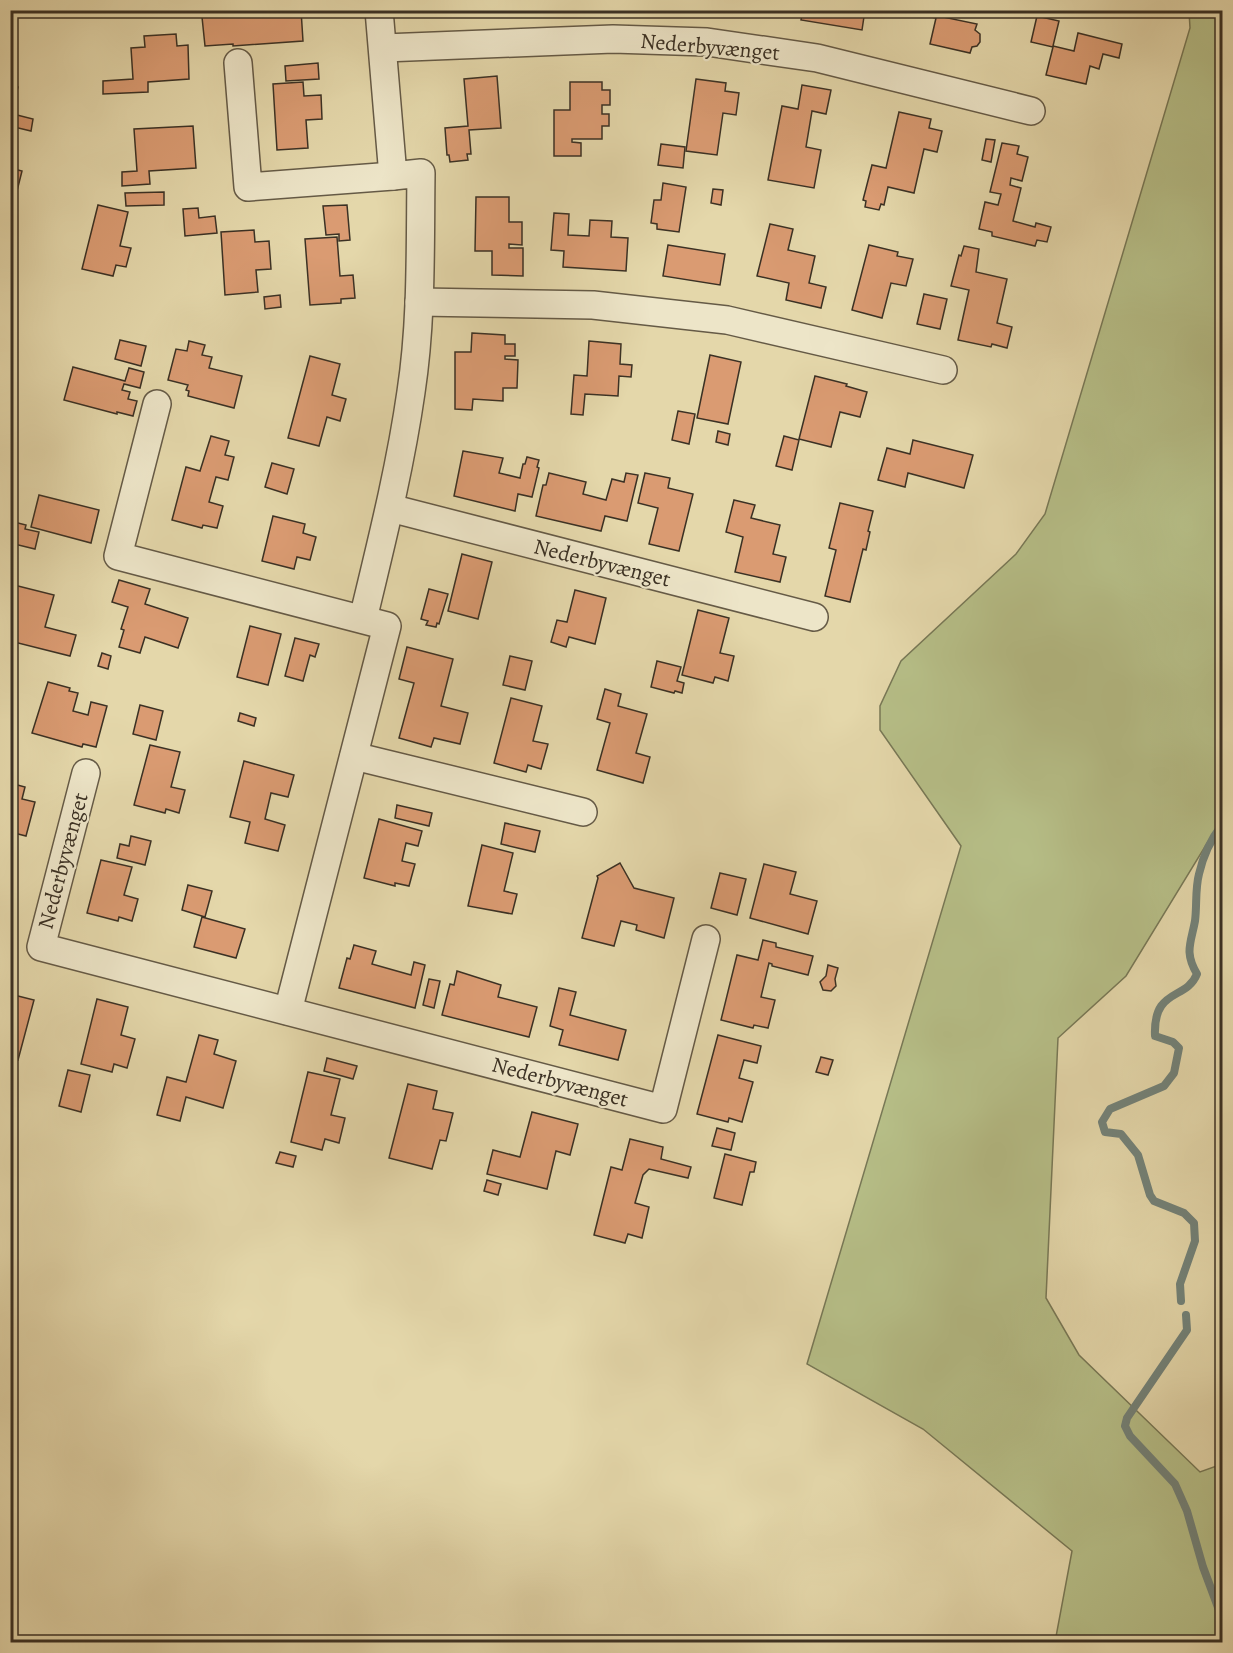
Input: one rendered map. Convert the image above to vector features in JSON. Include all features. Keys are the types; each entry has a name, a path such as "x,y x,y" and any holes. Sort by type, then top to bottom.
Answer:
{"street":[{"path":"379,10 393,176"},
{"name":"Nederbyvænget","path":"384,48 614,39 707,42 817,58 1030,111"},
{"path":"238,63 248,187 420,173 419,302 411,390 390,508 363,619"},
{"path":"419,302 592,305 727,320 943,370"},
{"path":"157,404 118,556 387,626 288,1011"},
{"name":"Nederbyvænget","path":"390,508 814,617"},
{"path":"354,756 583,812"},
{"name":"Nederbyvænget","path":"86,773 41,947 663,1109 706,939"}],"green space":[{"path":"1189,11 1222,11 1222,821 1126,976 1058,1038 1046,1298 1079,1355 1200,1472 1222,1464 1222,1622 1213,1642 1055,1642 1072,1551 923,1429 807,1364 961,846 880,730 880,706 901,661 1016,554 1045,514 1190,28"}],"building":[{"path":"243,10 301,10 303,41 205,46 202,17 207,16 207,12 219,11 219,15 243,13"},
{"path":"441,10 473,10 473,14 441,16"},
{"path":"803,10 865,10 862,30 801,20"},
{"path":"916,10 939,10 938,16 977,24 975,30 980,34 980,42 977,46 972,47 970,53 930,44 936,18 916,14"},
{"path":"1037,16 1059,21 1053,46 1074,51 1078,33 1122,44 1119,58 1103,54 1099,69 1090,66 1086,84 1046,75 1053,47 1031,42"},
{"path":"176,34 177,46 188,45 189,79 148,82 148,92 103,94 103,81 133,79 131,48 145,47 144,36"},
{"path":"318,63 319,79 286,81 285,66"},
{"path":"497,76 501,128 469,130 471,154 467,154 468,160 450,162 449,155 447,155 445,128 468,126 464,79"},
{"path":"696,79 726,83 725,91 739,93 736,115 723,113 717,155 686,151"},
{"path":"303,82 304,96 321,95 322,119 306,120 308,148 277,150 273,84"},
{"path":"570,82 602,82 602,90 610,90 610,105 602,105 602,114 609,114 609,126 602,126 602,139 572,139 572,142 581,143 581,156 554,156 554,110 570,110"},
{"path":"10,85 18,87 10,117"},
{"path":"802,85 831,90 826,114 812,111 806,147 821,150 814,188 768,180 782,106 798,109"},
{"path":"899,112 931,119 929,128 942,131 937,152 924,149 914,193 888,187 884,205 881,204 879,210 865,207 866,201 863,200 872,165 886,168"},
{"path":"17,115 33,119 31,131 14,127"},
{"path":"193,126 196,168 149,171 150,184 122,186 122,172 137,171 134,129"},
{"path":"986,139 995,140 991,162 982,160"},
{"path":"1002,143 1019,146 1017,154 1028,157 1022,181 1011,178 1010,185 1021,188 1013,221 1035,227 1036,223 1051,227 1047,242 1037,240 1035,246 992,236 992,232 979,229 985,202 998,205 1001,194 990,192"},
{"path":"661,144 685,147 683,168 658,165"},
{"path":"10,168 22,171 16,195 10,194"},
{"path":"663,183 686,187 679,232 657,229 657,224 651,223 654,200 661,200"},
{"path":"713,189 723,190 721,205 711,203"},
{"path":"164,192 164,205 126,206 125,193"},
{"path":"476,197 509,197 509,222 522,222 522,245 509,244 509,248 523,248 523,276 492,275 492,251 475,251"},
{"path":"98,205 128,212 120,246 131,248 126,267 116,265 113,276 82,269"},
{"path":"347,205 350,240 339,241 339,234 326,235 323,206"},
{"path":"198,208 199,218 215,216 217,233 185,236 183,209"},
{"path":"554,213 569,214 568,235 589,236 590,220 612,221 611,237 628,238 626,271 563,267 564,251 551,250"},
{"path":"770,224 793,229 788,250 815,256 809,283 826,287 821,308 786,300 789,283 757,276"},
{"path":"254,230 255,242 269,241 271,269 256,270 258,292 225,295 221,232"},
{"path":"337,237 340,276 353,275 355,298 341,299 341,303 310,305 305,239"},
{"path":"668,245 725,254 720,285 663,276"},
{"path":"869,245 898,252 897,256 913,259 906,286 891,283 882,318 852,310"},
{"path":"964,246 979,249 976,272 1007,279 997,323 1012,327 1007,348 958,340 969,290 951,286 959,255 961,256"},
{"path":"924,294 947,299 940,329 917,324"},
{"path":"280,295 281,307 265,309 264,297"},
{"path":"472,333 505,335 505,344 515,344 515,356 505,356 505,359 518,360 517,388 503,388 503,401 473,399 472,410 455,409 455,352 471,352"},
{"path":"120,340 146,346 141,366 115,359"},
{"path":"189,341 205,345 202,355 212,357 209,368 242,376 234,408 188,396 189,391 186,390 188,385 168,380 176,349 187,351"},
{"path":"589,341 621,344 620,364 632,365 631,377 619,376 618,396 585,394 583,415 571,414 574,375 587,376"},
{"path":"710,355 741,362 728,424 697,418"},
{"path":"310,356 340,364 332,395 346,399 340,421 327,417 319,446 288,438"},
{"path":"73,367 125,381 129,368 144,372 140,388 124,384 122,390 130,392 128,399 137,401 133,416 64,400"},
{"path":"815,376 867,392 860,417 840,412 831,447 799,439"},
{"path":"678,411 695,414 689,444 672,440"},
{"path":"718,431 730,434 728,445 716,442"},
{"path":"211,436 229,441 225,455 234,457 228,480 216,477 209,502 223,506 217,528 203,525 202,528 172,520 186,467 200,471"},
{"path":"784,436 799,440 792,470 776,466"},
{"path":"913,440 973,455 964,488 908,473 905,487 878,480 887,448 910,454"},
{"path":"463,451 503,458 499,473 520,478 527,457 539,460 532,497 518,494 515,511 454,496"},
{"path":"272,463 294,469 287,494 265,487"},
{"path":"549,473 586,482 583,494 606,500 612,479 624,482 626,473 638,475 627,521 605,516 601,531 536,516 543,485 546,485"},
{"path":"645,473 670,478 668,488 693,494 679,551 649,544 658,508 638,503"},
{"path":"39,495 99,510 91,543 31,527"},
{"path":"734,500 755,505 751,518 780,525 773,554 786,557 780,582 735,572 743,537 726,532"},
{"path":"840,503 873,511 866,550 863,549 850,602 825,596 836,550 829,548"},
{"path":"273,516 305,524 303,533 316,537 310,560 297,557 294,569 262,561"},
{"path":"10,521 26,525 25,529 39,532 35,549 10,543"},
{"path":"462,554 492,562 478,619 448,611"},
{"path":"119,580 150,589 145,604 188,618 178,648 145,637 140,653 119,647 124,630 121,629 128,607 112,602"},
{"path":"10,584 54,595 45,627 76,635 70,656 10,641 13,623 10,623"},
{"path":"429,589 448,594 436,627 426,625 428,621 421,619"},
{"path":"575,590 606,598 595,644 569,637 566,647 551,642 557,620 567,622"},
{"path":"698,610 729,618 720,653 734,656 728,681 715,677 713,683 682,675"},
{"path":"250,626 281,634 268,685 237,677"},
{"path":"295,638 319,644 315,657 310,655 303,681 285,676"},
{"path":"407,647 453,659 441,706 468,713 460,744 434,738 431,747 399,738 414,683 399,679"},
{"path":"102,653 111,656 108,669 98,666"},
{"path":"510,656 532,661 525,690 503,685"},
{"path":"657,661 681,667 677,681 684,683 682,693 651,687"},
{"path":"48,682 70,688 69,691 78,693 73,711 88,715 91,702 107,706 96,747 83,744 82,747 32,733"},
{"path":"605,689 621,694 618,706 647,714 636,753 650,757 643,783 597,770 610,723 597,719"},
{"path":"511,698 542,706 533,741 548,744 541,769 528,765 526,772 494,763"},
{"path":"140,705 163,711 156,740 133,734"},
{"path":"240,713 256,718 254,726 238,721"},
{"path":"150,745 180,752 171,787 185,790 179,813 166,809 165,813 134,805"},
{"path":"244,761 294,775 288,797 271,793 265,819 285,825 278,851 245,843 250,822 230,817"},
{"path":"10,783 25,787 22,799 35,802 26,836 10,832"},
{"path":"397,805 432,813 429,826 395,818"},
{"path":"379,819 422,831 418,846 406,843 402,861 415,864 409,886 395,883 395,886 364,878"},
{"path":"505,823 540,831 535,852 501,844"},
{"path":"131,836 151,841 145,865 117,858 120,844 129,846"},
{"path":"482,845 513,853 504,891 517,894 512,914 468,906"},
{"path":"101,860 132,867 124,895 138,899 132,921 119,917 118,921 87,913"},
{"path":"620,863 634,888 674,898 664,938 636,930 637,925 621,921 614,946 582,938 597,876"},
{"path":"764,864 796,872 790,894 817,901 808,934 750,918"},
{"path":"720,873 746,879 737,915 711,908"},
{"path":"188,885 212,891 205,917 182,910"},
{"path":"202,917 245,929 236,958 194,947"},
{"path":"763,940 776,943 776,947 813,956 808,975 772,966 769,963 761,997 775,1000 768,1028 754,1025 753,1028 721,1020 737,955 758,960"},
{"path":"354,945 376,951 372,964 411,975 414,962 425,965 415,1008 339,988 347,958 350,959"},
{"path":"828,965 838,968 836,986 831,991 823,990 820,982 826,976"},
{"path":"457,971 501,985 498,997 537,1007 529,1037 442,1015 450,984 454,985"},
{"path":"429,979 440,981 434,1008 423,1005"},
{"path":"559,988 576,992 570,1015 626,1030 618,1060 559,1045 563,1030 550,1026"},
{"path":"10,994 34,1000 18,1060 10,1058"},
{"path":"97,999 128,1007 121,1035 135,1039 127,1068 114,1064 112,1072 81,1064"},
{"path":"199,1035 218,1040 214,1054 236,1061 223,1108 186,1097 180,1121 157,1115 167,1077 186,1082"},
{"path":"718,1035 761,1046 757,1063 744,1060 739,1078 753,1082 742,1122 729,1118 728,1122 697,1114"},
{"path":"821,1057 833,1060 828,1075 816,1072"},
{"path":"327,1058 357,1066 353,1079 324,1071"},
{"path":"68,1070 90,1075 81,1112 59,1106"},
{"path":"308,1072 340,1079 331,1115 345,1118 339,1143 325,1139 322,1150 291,1142"},
{"path":"408,1084 437,1091 433,1109 453,1113 446,1141 440,1140 432,1169 389,1158"},
{"path":"532,1112 578,1124 570,1155 556,1151 547,1189 487,1174 493,1150 520,1157"},
{"path":"717,1128 735,1133 731,1150 712,1146"},
{"path":"630,1139 663,1147 661,1159 691,1167 688,1178 649,1169 643,1175 635,1203 649,1207 642,1238 628,1234 625,1243 594,1235 611,1167 622,1170"},
{"path":"280,1152 296,1156 293,1167 276,1163"},
{"path":"725,1154 756,1162 754,1172 750,1172 742,1205 714,1198"},
{"path":"487,1180 501,1184 498,1195 484,1191"}],"waterway":[{"path":"1181,1301 1180,1284 1195,1241 1194,1223 1184,1213 1154,1201 1150,1195 1138,1155 1121,1134 1105,1132 1102,1122 1110,1109 1164,1086 1174,1073 1179,1048 1173,1042 1155,1036 1156,1020 1159,1009 1165,1002 1186,988 1197,974 1191,960 1190,948 1195,921 1198,880 1208,848 1222,825"},
{"path":"1186,1315 1187,1330 1127,1418 1125,1426 1130,1436 1175,1484 1187,1511 1203,1567 1222,1618"},
{"path":"1209,1642 1219,1637 1222,1625"}]}
